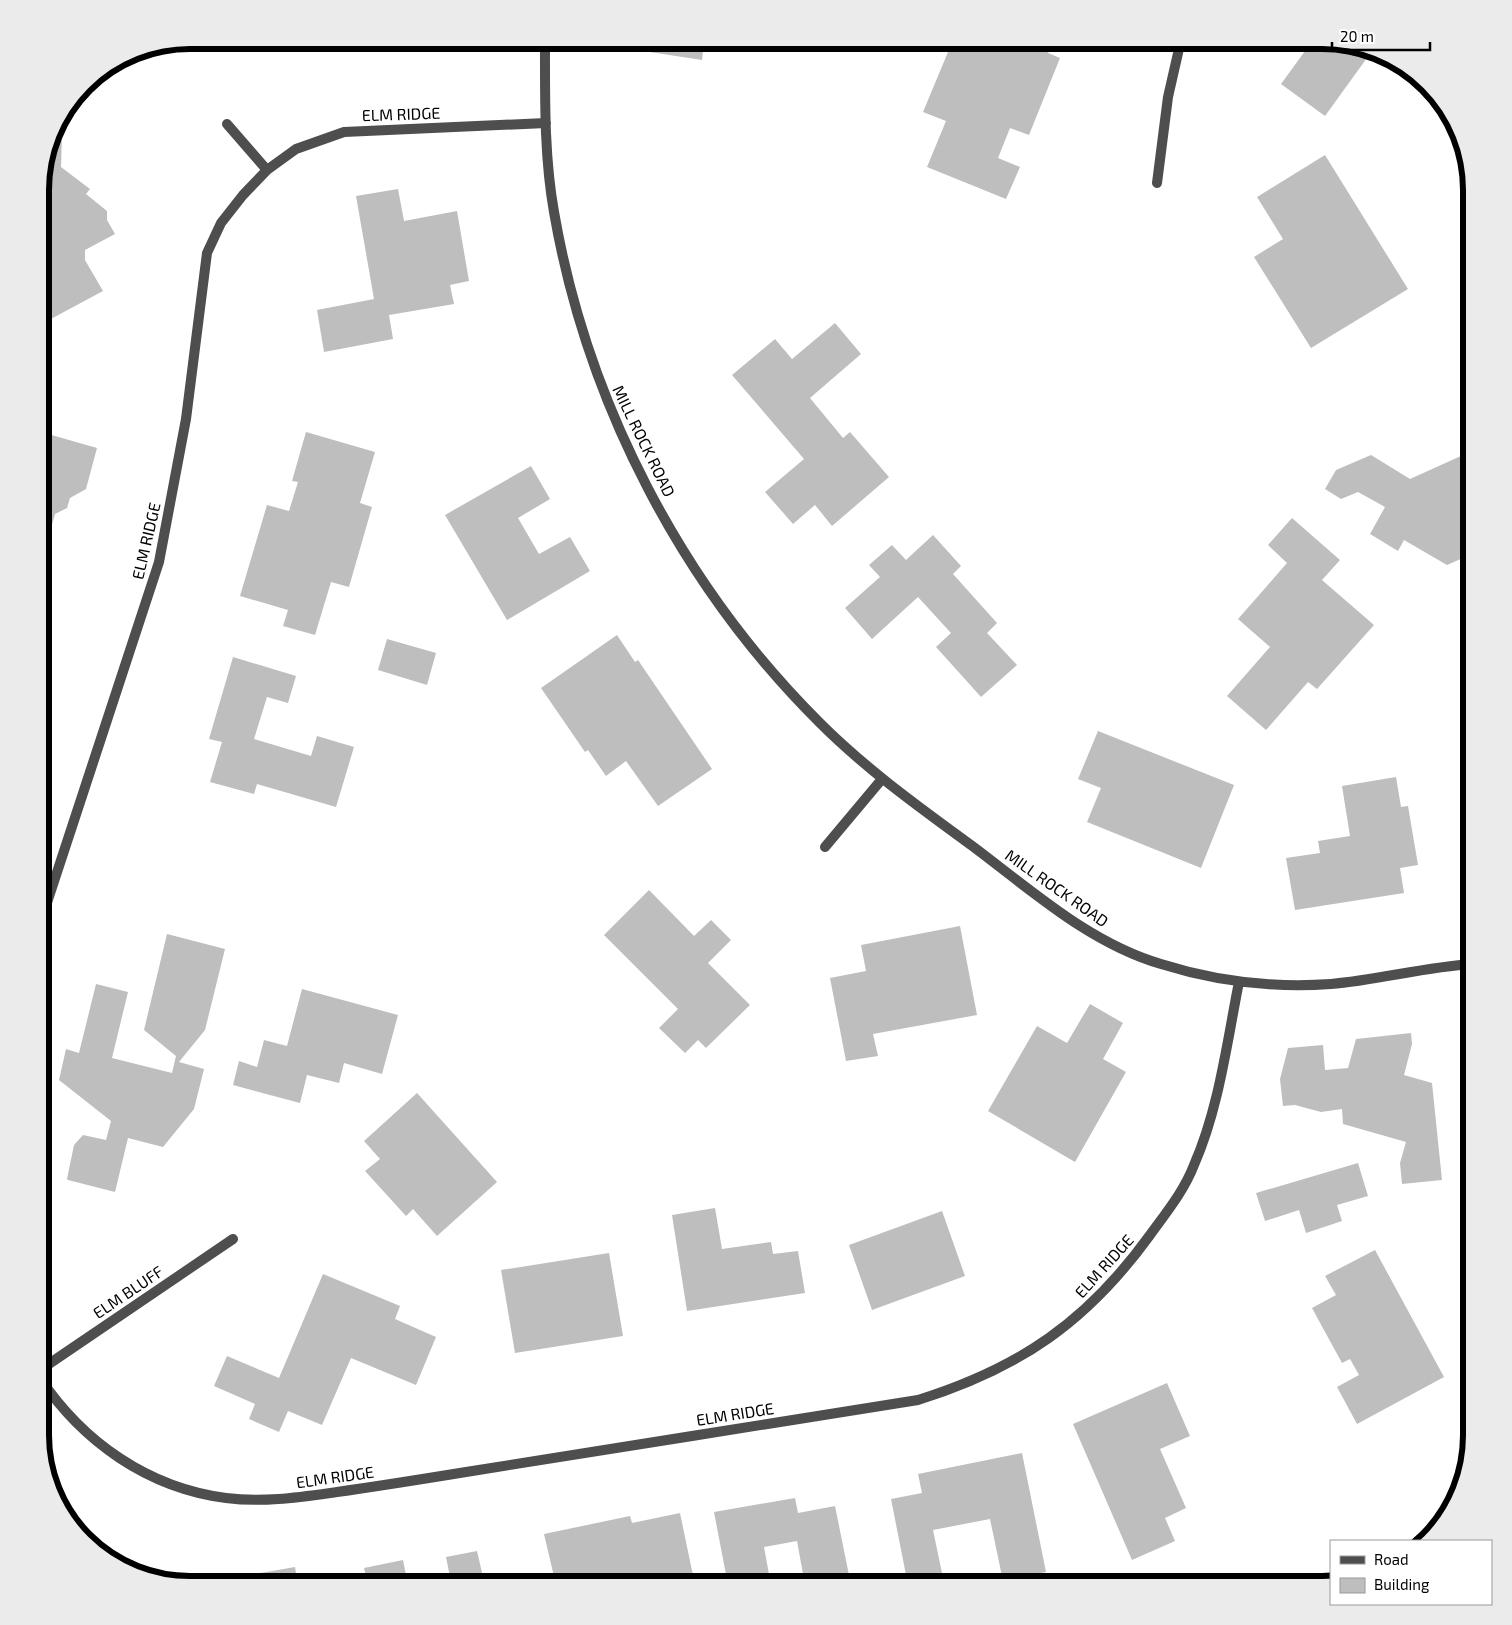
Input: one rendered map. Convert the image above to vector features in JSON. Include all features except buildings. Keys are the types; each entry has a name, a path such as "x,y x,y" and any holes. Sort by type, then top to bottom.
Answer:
{"street":[{"name":"MILL ROCK ROAD","path":"545,49 546,123 553,209 570,290 601,386 642,478 692,565 752,647 819,722 882,779 1078,925 1116,946 1159,964 1239,982 1278,985 1332,984 1463,965"},
{"path":"1157,183 1168,97 1179,49"},
{"name":"ELM RIDGE","path":"49,897 159,562 186,419 208,253 221,223 243,195 267,170 296,149 344,132 546,123"},
{"path":"227,124 267,170"},
{"path":"825,847 882,779"},
{"name":"ELM RIDGE","path":"49,1391 84,1433 127,1464 174,1487 226,1498 280,1500 918,1400 958,1387 996,1370 1032,1350 1067,1326 1127,1268 1176,1200 1195,1165 1216,1098 1239,982"},
{"name":"ELM BLUFF","path":"49,1364 233,1239"}]}
